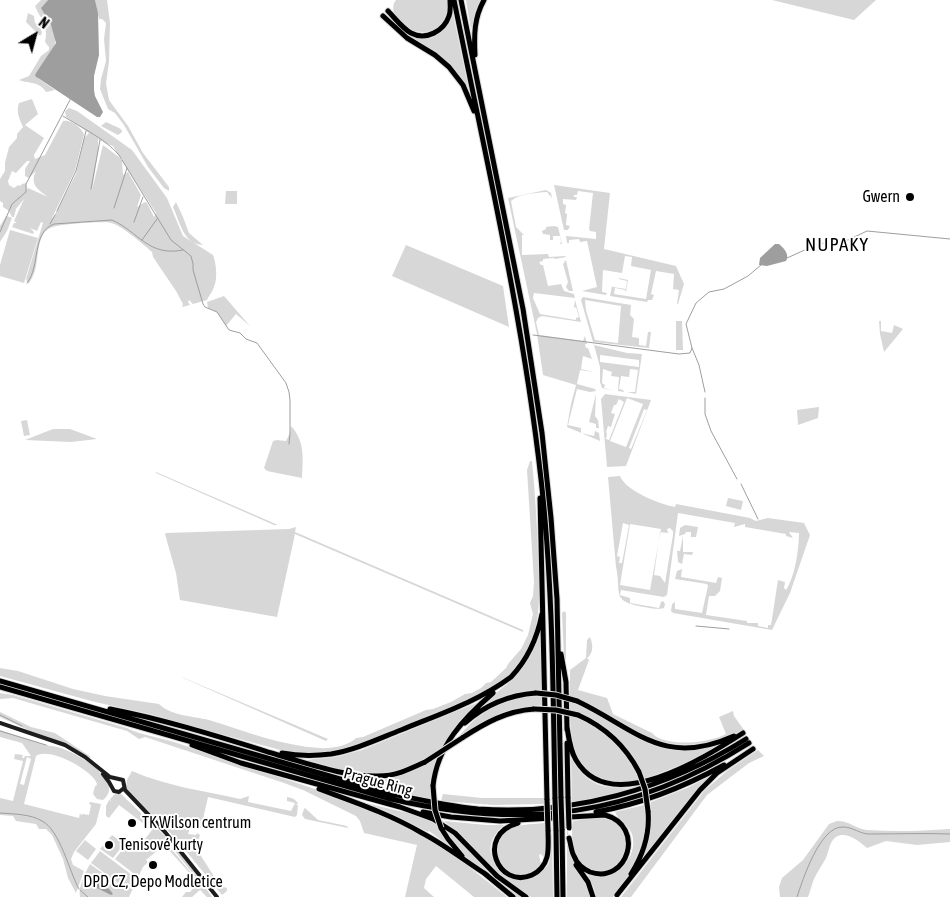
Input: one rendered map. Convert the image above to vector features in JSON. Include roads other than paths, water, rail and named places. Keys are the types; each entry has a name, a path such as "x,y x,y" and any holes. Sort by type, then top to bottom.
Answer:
{"highway":[{"path":"388,11 411,33 417,36 430,35 441,28 446,22 450,10 450,0"},
{"path":"454,0 522,346 541,480 551,614 563,897"},
{"path":"461,0 523,309 538,399 552,518 558,633 558,799"},
{"path":"476,73 475,27 484,0"},
{"path":"383,16 407,38 439,58 449,67 463,86 478,120"},
{"path":"526,821 505,828 495,842 496,862 510,875 526,877 540,869 547,856 548,800 540,512 541,480"},
{"path":"513,897 467,860 448,839 436,816 433,786 438,763 447,744 469,714 511,677 525,660 534,644 542,616 543,599"},
{"path":"558,633 566,677 569,838 572,857 588,882 593,897"},
{"path":"253,747 301,755 320,755 344,751 471,702 490,692 511,677"},
{"name":"Prague Ring","path":"0,681 392,794 451,806 489,809 528,809 564,806 610,798 682,774 717,756 745,737"},
{"name":"Prague Ring","path":"0,687 391,799 451,811 500,815 588,809 642,795 711,765 745,737"},
{"path":"447,744 467,721 489,706 515,696 536,694 556,695 578,701 637,736 669,746 702,747 745,737"},
{"path":"83,705 130,713 331,769 370,776 400,773 425,762 500,716 512,712 534,709 556,710 578,715 600,726 612,735 628,753 639,772 645,789 648,810 647,832 643,850 633,871 616,896"},
{"path":"567,727 573,754 584,770 599,781 622,786 650,780 745,737"},
{"path":"156,732 222,756 400,807 434,819 449,828 496,876 526,897"},
{"path":"579,816 634,803 666,792 709,773 753,748 717,774 700,790 616,896"},
{"path":"277,773 389,816 428,836 487,875"},
{"path":"400,807 451,817 500,821 605,815 618,821 625,828 629,848 626,858 620,866 612,871 600,874 588,871 582,867 574,856 569,838"},
{"path":"557,897 559,829"}],"main road":[{"path":"0,723 64,745 114,778 123,780 125,784 122,790"},
{"path":"90,761 107,778 114,791 122,790"},
{"path":"110,784 114,778"},
{"path":"122,790 187,857 217,897"}],"waterway":[{"path":"0,232 12,204 26,192 26,184 71,98"},
{"path":"63,116 102,140 121,158"},
{"path":"57,211 76,171 86,131"},
{"path":"91,189 100,140"},
{"path":"122,160 171,240 191,256 193,270 205,307 217,312 229,330 240,333 246,339 257,343 286,383 290,400 289,444"},
{"path":"114,208 127,168"},
{"path":"134,222 143,197"},
{"path":"50,224 55,215"},
{"path":"142,240 157,219"},
{"path":"27,283 34,268 42,235 47,228 54,224 112,220 152,247 171,251 183,250"},
{"path":"787,258 818,244 848,240 867,231 950,239"},
{"path":"533,335 679,354 690,353 692,348 686,324 696,303 709,292 724,289 748,276 761,265"},
{"path":"692,348 699,365 705,392"},
{"path":"705,398 705,414 711,431 737,479"},
{"path":"741,484 758,519"},
{"path":"696,626 729,629"},
{"path":"0,715 22,726"},
{"path":"0,731 46,745"},
{"path":"0,813 33,817 48,826 64,852 79,889"},
{"path":"797,897 803,878 820,844 835,829 847,827 869,834 950,834"},
{"path":"80,890 88,897"}],"place":[{"name":"Gwern","path":"910,197"},
{"name":"TK Wilson centrum","path":"132,823"},
{"name":"Tenisové kurty","path":"109,845"},
{"name":"DPD CZ, Depo Modletice","path":"153,865"}],"district":[{"name":"NUPAKY","path":"837,245"}]}
